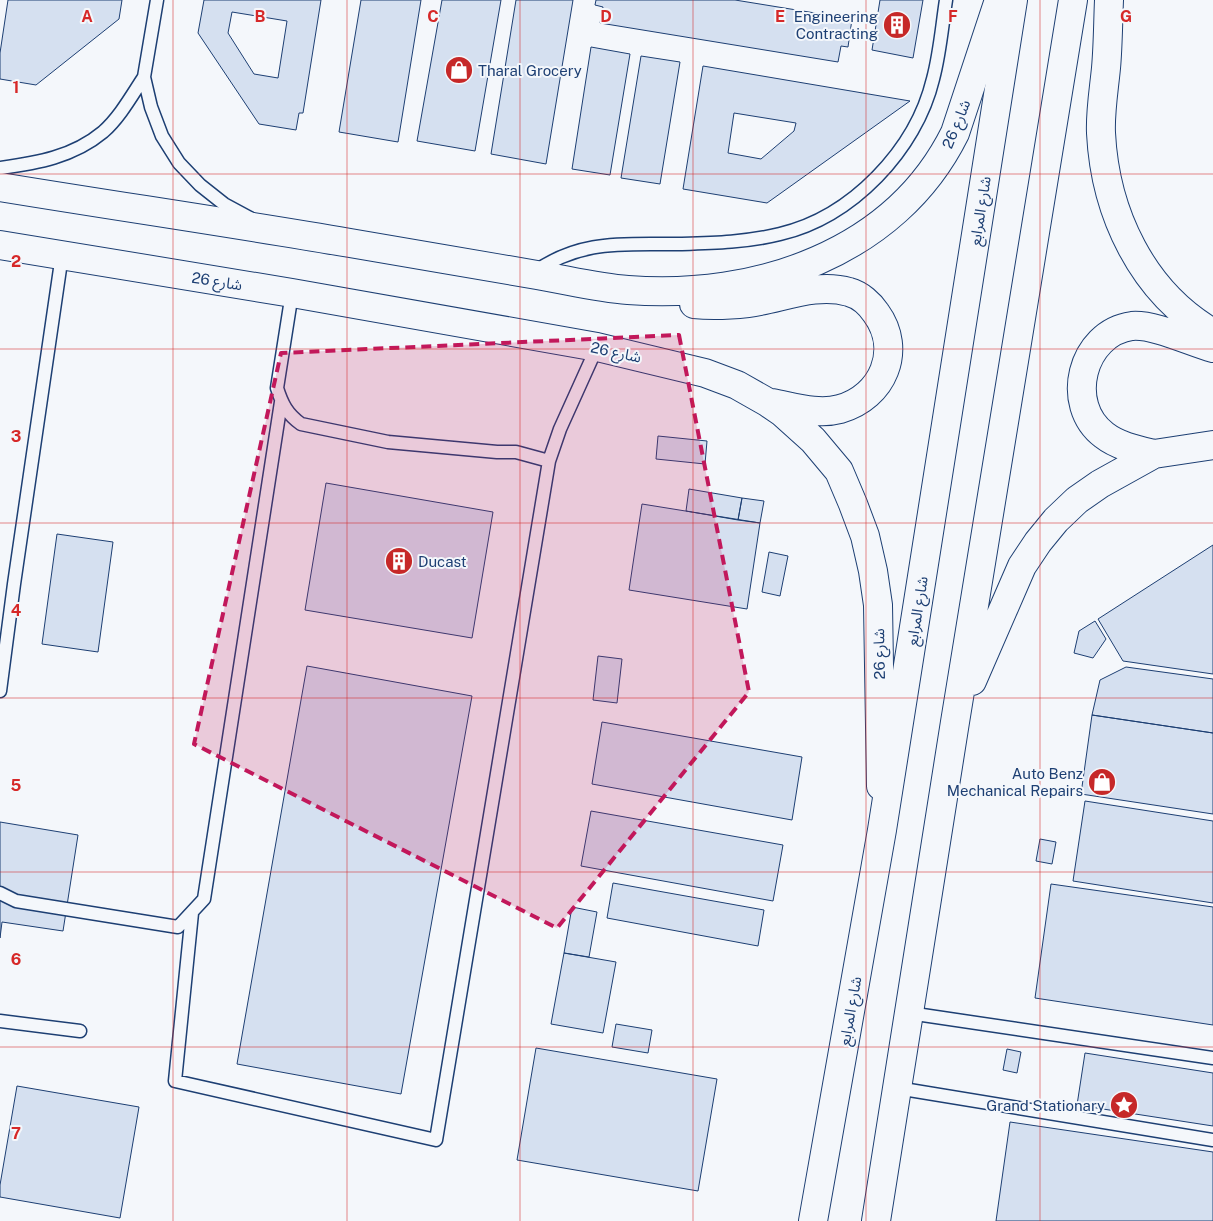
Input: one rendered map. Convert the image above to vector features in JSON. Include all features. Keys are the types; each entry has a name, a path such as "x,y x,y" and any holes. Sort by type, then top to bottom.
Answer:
{"main road":[{"name":"شارع 26","path":"0,186 627,290 694,289 752,282 785,274 817,262 848,246 876,227 902,205 925,180 946,152 962,116 999,0"},
{"name":"شارع المرابع","path":"813,1221 882,830 1014,0"},
{"path":"876,1221 908,1013 1073,0"},
{"path":"1109,0 1108,43 1101,131 1105,170 1114,208 1130,245 1151,279 1184,314 1213,333"},
{"name":"شارع 26","path":"0,245 292,293 596,347 705,373 737,385 767,402 783,413 813,440 839,471 865,536 873,570 878,605 882,830"},
{"path":"627,290 652,298 678,303 726,305 748,303 809,291 829,290 850,292 862,298 872,307 881,319 888,347 887,362 883,376 875,388 859,401 840,409 820,412 767,402"},
{"path":"1154,454 1120,444 1104,436 1092,423 1084,406 1081,389 1083,372 1090,355 1102,341 1116,331 1133,326 1162,330 1213,348"},
{"path":"955,722 1022,566 1056,520 1077,500 1100,484 1154,454 1213,445"}],"lane":[{"path":"157,0 144,77 151,107 162,136 184,168 200,185 224,204 252,219 283,232"},
{"path":"531,274 560,256 592,246 751,241 783,234 841,207 866,188 889,165 908,139 922,110 933,80 946,0"},
{"path":"0,168 46,160 67,154 87,144 104,131 121,112 144,77"},
{"path":"0,691 62,255"},
{"path":"292,293 277,388 281,402 289,415 301,424 388,442 516,452 549,461"},
{"path":"192,913 175,1081 436,1140 549,461 560,429 596,347"},
{"path":"0,892 16,902 178,927 204,899 281,402"},
{"path":"908,1013 1213,1058"},
{"path":"0,1020 80,1031"},
{"path":"897,1088 1213,1140"}],"highlighted area":[{"path":"679,335 749,692 557,928 194,744 281,353"}],"building":[{"path":"8,0 122,0 119,19 36,85 0,79 0,53"},
{"path":"204,0 321,0 303,113 299,113 296,130 259,124 198,33","holes":["232,12 287,21 278,78 254,74 228,33"]},
{"path":"361,0 421,0 398,142 339,132"},
{"name":"Tharal Grocery","path":"442,0 501,0 475,151 417,141"},
{"path":"516,0 573,0 546,164 491,154"},
{"path":"596,0 735,0 852,19 848,47 841,46 838,62 600,23 603,7 595,5"},
{"name":"Engineering Contracting","path":"880,0 923,0 913,58 872,50"},
{"path":"591,47 630,54 610,175 572,169"},
{"path":"641,56 680,62 660,184 621,178"},
{"path":"703,66 910,101 767,203 683,189","holes":["734,113 796,123 794,131 761,159 728,153"]},
{"path":"658,436 707,441 705,464 656,459"},
{"name":"Ducast","path":"326,483 493,512 472,638 305,610"},
{"path":"689,489 742,498 738,520 686,511"},
{"path":"742,498 764,501 760,523 738,520"},
{"path":"642,504 760,523 747,609 629,590"},
{"path":"57,534 113,542 98,652 42,644"},
{"path":"1213,545 1213,674 1123,661 1098,619"},
{"path":"769,552 788,556 780,596 762,592"},
{"path":"1095,621 1106,639 1093,658 1074,653 1079,631"},
{"path":"598,656 622,659 617,703 593,700"},
{"path":"307,666 472,696 401,1094 237,1064"},
{"path":"1126,667 1213,679 1213,733 1092,715 1100,680"},
{"path":"1092,715 1213,733 1213,814 1081,794"},
{"path":"602,722 802,757 792,820 592,784"},
{"path":"1085,801 1213,821 1213,903 1073,881"},
{"path":"591,811 783,845 773,901 581,866"},
{"path":"0,822 78,835 63,931 2,922 0,938"},
{"path":"1040,839 1056,842 1052,864 1036,861"},
{"path":"613,883 764,910 758,946 607,918"},
{"path":"1051,884 1213,907 1213,1025 1035,998"},
{"path":"572,907 597,912 589,957 564,953"},
{"path":"564,953 616,962 603,1033 551,1024"},
{"path":"616,1024 652,1030 648,1053 612,1047"},
{"path":"536,1048 717,1079 698,1191 517,1160"},
{"path":"1007,1049 1021,1052 1017,1073 1003,1070"},
{"path":"1085,1053 1213,1073 1213,1126 1077,1105"},
{"path":"17,1086 139,1107 120,1218 0,1197 0,1185"},
{"path":"1010,1122 1213,1152 1213,1221 996,1221"}],"place":[{"name":"Engineering Contracting","path":"897,25"},
{"name":"Tharal Grocery","path":"459,70"},
{"name":"Ducast","path":"399,561"},
{"name":"Auto Benz Mechanical Repairs","path":"1102,782"},
{"name":"Grand Stationary","path":"1124,1105"}]}
